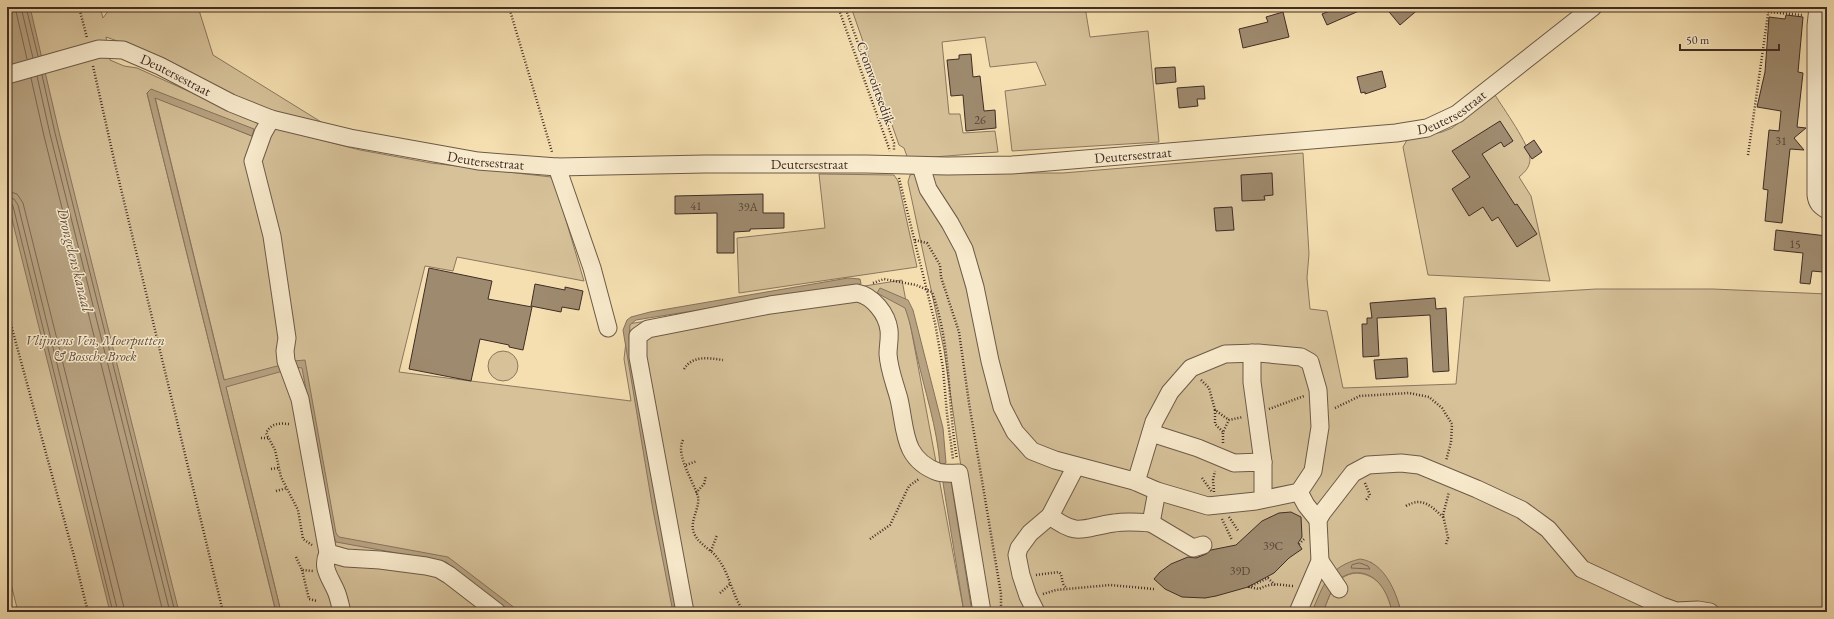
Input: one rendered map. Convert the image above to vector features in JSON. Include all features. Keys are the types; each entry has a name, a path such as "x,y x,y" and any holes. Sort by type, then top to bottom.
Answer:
{"street":[{"name":"Deutersestraat","path":"7,74 62,61 90,52 113,49 124,50 135,54 231,103 271,119 350,138 478,161 520,165 1012,165 1396,133 1428,128 1449,119 1471,104 1593,7"},
{"path":"1817,12 1816,195 1817,202 1821,207 1827,210"},
{"path":"271,119 263,133 253,161 272,236 286,332 286,361 300,398 327,559 342,612"},
{"path":"557,166 592,268 608,328"},
{"path":"921,166 928,189 950,223 964,249 975,287 996,388 1002,407 1015,432 1032,451 1055,460 1136,482 1157,491 1208,506 1263,499 1299,492 1313,471 1320,427 1318,390 1310,362 1301,357 1252,353 1225,354 1191,368 1170,392 1154,422 1136,482"},
{"path":"684,612 638,357 638,336 648,328 770,305 857,293 868,297 876,304 888,322 888,354 891,371 899,398 908,447 914,456 951,473 982,612"},
{"path":"1252,353 1252,382 1263,462 1263,499"},
{"path":"1150,433 1198,448 1234,463 1263,462"},
{"path":"1318,520 1354,473 1360,468 1382,464 1410,463 1446,476 1522,510 1548,529 1582,569 1662,606 1676,610 1698,610 1710,612"},
{"path":"1033,607 1021,575 1017,555 1019,548 1030,533 1050,516 1076,466"},
{"path":"1151,523 1157,491"},
{"path":"1299,492 1306,505 1318,520 1323,566 1339,589"},
{"path":"1050,516 1067,528 1074,530 1084,530 1114,522 1151,523 1193,548 1203,545"},
{"path":"327,559 346,558 380,560 439,569 449,575 496,612"},
{"path":"1298,612 1310,584 1323,566"}],"path":[{"path":"79,7 114,164 224,612"},
{"path":"509,7 557,166"},
{"name":"Cromvoirtsedijk","path":"838,7 895,165"},
{"path":"844,7 894,143 895,165 928,290 943,368 951,473"},
{"path":"1748,155 1769,7"},
{"path":"1768,12 1817,12"},
{"path":"915,240 927,243 940,265 941,277 959,332 969,403 1001,594 1001,612"},
{"path":"857,293 874,282 884,278 932,292 938,306 949,364 954,444 951,473"},
{"path":"7,310 88,612"},
{"path":"684,369 689,362 698,358 723,360"},
{"path":"1191,368 1209,388 1215,410 1215,424 1223,432"},
{"path":"1335,408 1360,396 1409,393 1429,397 1442,408 1452,424 1451,442 1446,461 1444,518 1447,532 1446,544"},
{"path":"1215,410 1229,420"},
{"path":"302,570 327,559 303,539 298,510 278,468 275,450 266,433 276,424 297,425 305,428"},
{"path":"261,438 268,438"},
{"path":"682,440 680,448 696,492 698,505 694,518 693,531 696,538 710,551 725,569 738,604 744,612"},
{"path":"686,465 697,461"},
{"path":"271,469 278,468"},
{"path":"870,539 890,525 909,486 921,478 951,473"},
{"path":"696,492 704,484 706,476"},
{"path":"276,491 287,488"},
{"path":"1406,506 1418,501 1426,502 1444,518"},
{"path":"710,551 717,535"},
{"path":"296,557 302,570 309,600 317,601"},
{"path":"1021,575 1029,576 1058,572 1062,576 1063,584 1067,588"},
{"path":"1275,585 1268,578 1249,587 1259,589 1268,584 1275,585 1302,586 1310,584"},
{"path":"720,593 730,584"},
{"path":"1033,607 1049,591 1067,588 1110,585 1154,589"}],"green space":[{"name":"Vlijmens Ven, Moerputten & Bossche Broek","path":"7,7 100,7 103,18 111,7 198,7 213,55 326,125 257,107 126,44 106,37 110,60 124,66 137,68 266,126 360,150 431,163 551,177 555,183 584,281 457,257 453,271 425,266 399,372 631,401 624,359 628,324 902,280 964,612 281,612 155,97 252,136 147,93 276,612 18,612 7,568"},
{"path":"851,7 1085,7 1090,37 1148,31 1159,142 1012,151 1005,91 1046,85 1036,62 990,67 985,37 942,42 949,114 960,114 963,133 995,131 998,152 908,159 904,148 899,145"},
{"path":"1495,95 1510,117 1529,153 1530,159 1528,167 1519,177 1531,196 1550,281 1428,275 1403,147 1407,140 1442,132 1452,128"},
{"path":"1303,153 1309,254 1307,278 1310,309 1327,311 1343,388 1456,384 1464,297 1596,289 1713,289 1827,294 1827,612 1401,612 1390,584 1371,562 1327,579 1312,612 984,612 944,350 908,182 910,175 917,173 1063,173"},
{"path":"819,174 894,175 898,181 917,267 739,293 737,238 825,228"},
{"path":"503,351 514,355 518,366 514,377 503,381 492,377 488,366 492,355"},
{"path":"1356,573 1364,574 1376,580 1381,585 1388,597 1392,612 1323,612 1334,587 1338,582 1349,575"}],"water":[{"name":"Drongelens kanaal","path":"7,7 30,7 59,132 179,612 110,612 7,199"},
{"path":"151,89 254,129 252,136 155,98 224,380 281,365 283,371 226,387 281,612 276,612 147,93"},
{"path":"848,278 860,279 861,284 636,320 630,325 629,338 651,455 677,612 673,612 653,510 623,330 627,320 631,317 650,312"},
{"path":"880,288 908,300 913,310 943,428 946,463 940,465 934,423 905,308 877,293"},
{"path":"305,360 336,533 339,537 448,557 520,612 509,612 446,562 336,542 333,535 302,368 294,367 294,361"},
{"path":"944,481 951,481 972,612 964,612 943,483"},
{"path":"1360,559 1368,561 1376,566 1388,579 1396,595 1401,612 1392,612 1384,590 1374,579 1361,573 1353,573 1342,577 1337,581 1323,612 1312,612 1328,578 1341,566"}],"building":[{"path":"1340,7 1368,7 1327,25 1322,14"},
{"path":"1385,7 1421,7 1400,25"},
{"path":"1283,12 1289,37 1243,48 1239,29 1268,22 1266,17"},
{"path":"1786,15 1803,17 1798,72 1803,73 1797,127 1806,128 1794,138 1804,150 1790,149 1782,223 1765,221 1768,190 1763,189 1769,130 1779,131 1781,111 1757,107 1765,72 1769,17 1785,19"},
{"path":"971,54 973,77 980,76 984,111 995,110 996,128 966,131 963,95 951,96 947,60 959,59 959,55"},
{"path":"1175,67 1176,82 1156,84 1155,68"},
{"path":"1382,71 1386,87 1365,94 1365,92 1361,93 1357,77"},
{"path":"1204,86 1205,99 1197,99 1198,106 1179,108 1177,88"},
{"path":"1500,121 1513,141 1504,147 1501,142 1482,154 1515,205 1517,204 1537,234 1517,247 1498,217 1492,221 1483,207 1469,216 1452,189 1470,177 1452,151"},
{"path":"1534,140 1542,152 1532,159 1524,147"},
{"path":"1272,173 1273,195 1264,196 1265,200 1242,201 1241,175"},
{"path":"763,194 763,213 784,213 784,228 750,229 750,231 734,232 734,253 717,253 717,213 675,214 675,196"},
{"path":"1232,207 1234,230 1216,231 1214,208"},
{"path":"1776,230 1827,236 1823,272 1812,271 1810,284 1800,283 1803,253 1774,250"},
{"path":"429,268 492,281 488,299 532,307 523,350 509,347 509,345 480,339 471,381 409,369"},
{"path":"535,284 565,290 565,287 583,291 579,310 562,307 561,312 531,306"},
{"path":"1435,298 1436,309 1446,308 1449,371 1433,372 1430,315 1377,318 1379,356 1363,357 1362,324 1367,324 1367,318 1372,318 1370,303"},
{"path":"1407,358 1408,377 1376,379 1374,360"},
{"path":"1291,512 1301,517 1302,537 1298,543 1302,549 1289,558 1274,573 1248,587 1205,598 1182,597 1165,589 1154,579 1160,572 1171,564 1188,557 1196,558 1211,550 1236,545 1262,521 1279,513"}]}
